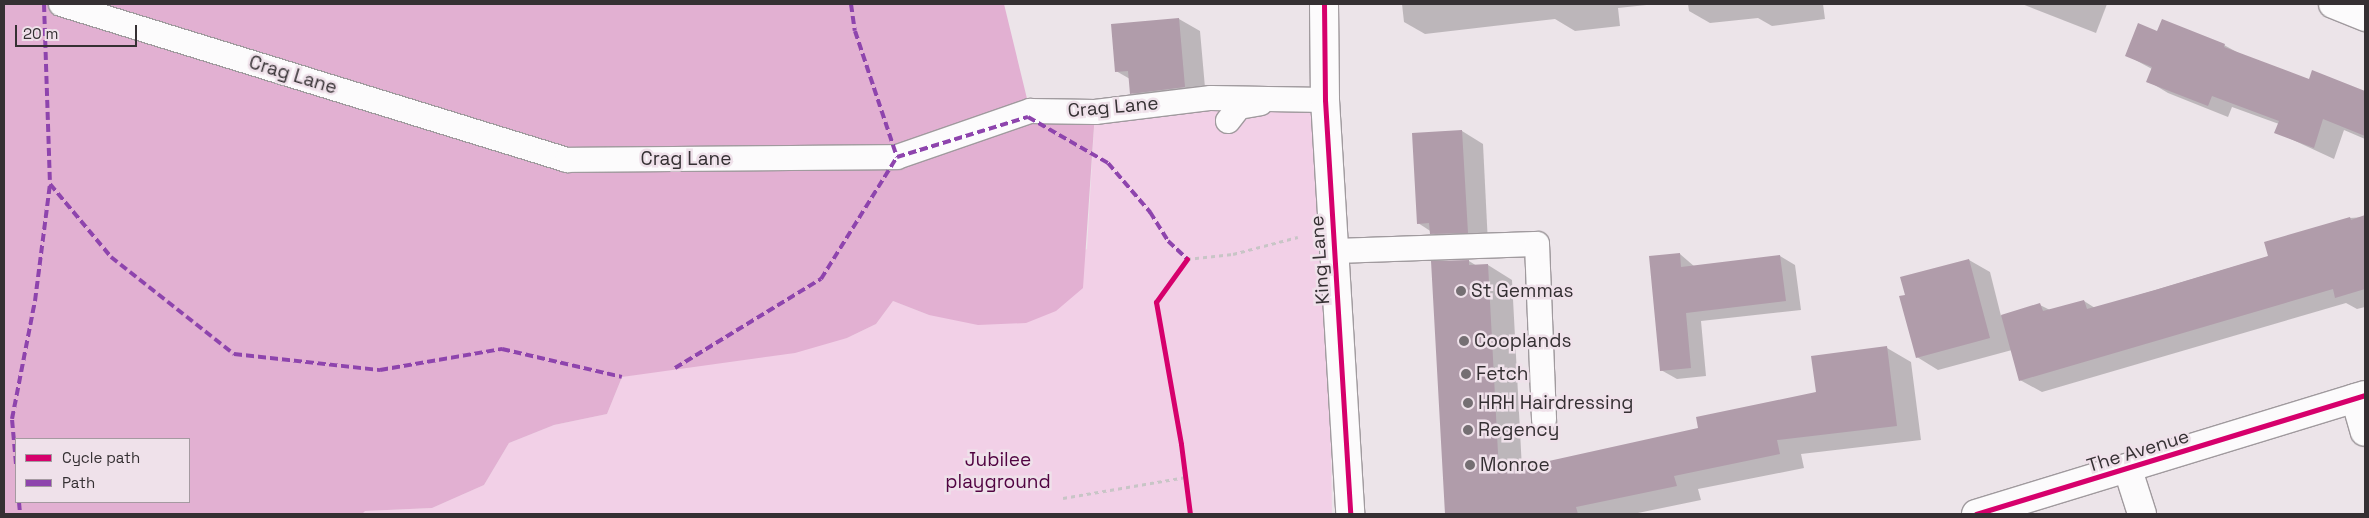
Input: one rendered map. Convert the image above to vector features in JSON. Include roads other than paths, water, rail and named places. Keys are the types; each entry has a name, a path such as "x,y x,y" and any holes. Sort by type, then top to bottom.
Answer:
{"street":[{"name":"King Lane","path":"1324,4 1325,100 1350,514"},
{"path":"2333,4 2365,17"},
{"path":"2360,397 2365,432"},
{"name":"The Avenue","path":"1976,514 2128,470 2360,397"},
{"path":"2128,470 2142,514"}],"lane":[{"name":"Crag Lane","path":"61,4 567,160 897,157 1030,111 1095,112 1211,98 1325,100"},
{"path":"1228,121 1239,107 1256,103 1325,100"},
{"path":"1334,251 1537,244 1544,420"}],"place":[{"name":"St Gemmas","path":"1461,291"},
{"name":"Cooplands","path":"1464,341"},
{"name":"Fetch","path":"1466,374"},
{"name":"HRH Hairdressing","path":"1468,403"},
{"name":"Regency","path":"1468,430"},
{"name":"Monroe","path":"1470,465"}],"park label":[{"name":"Jubilee playground","path":"998,471"}]}
